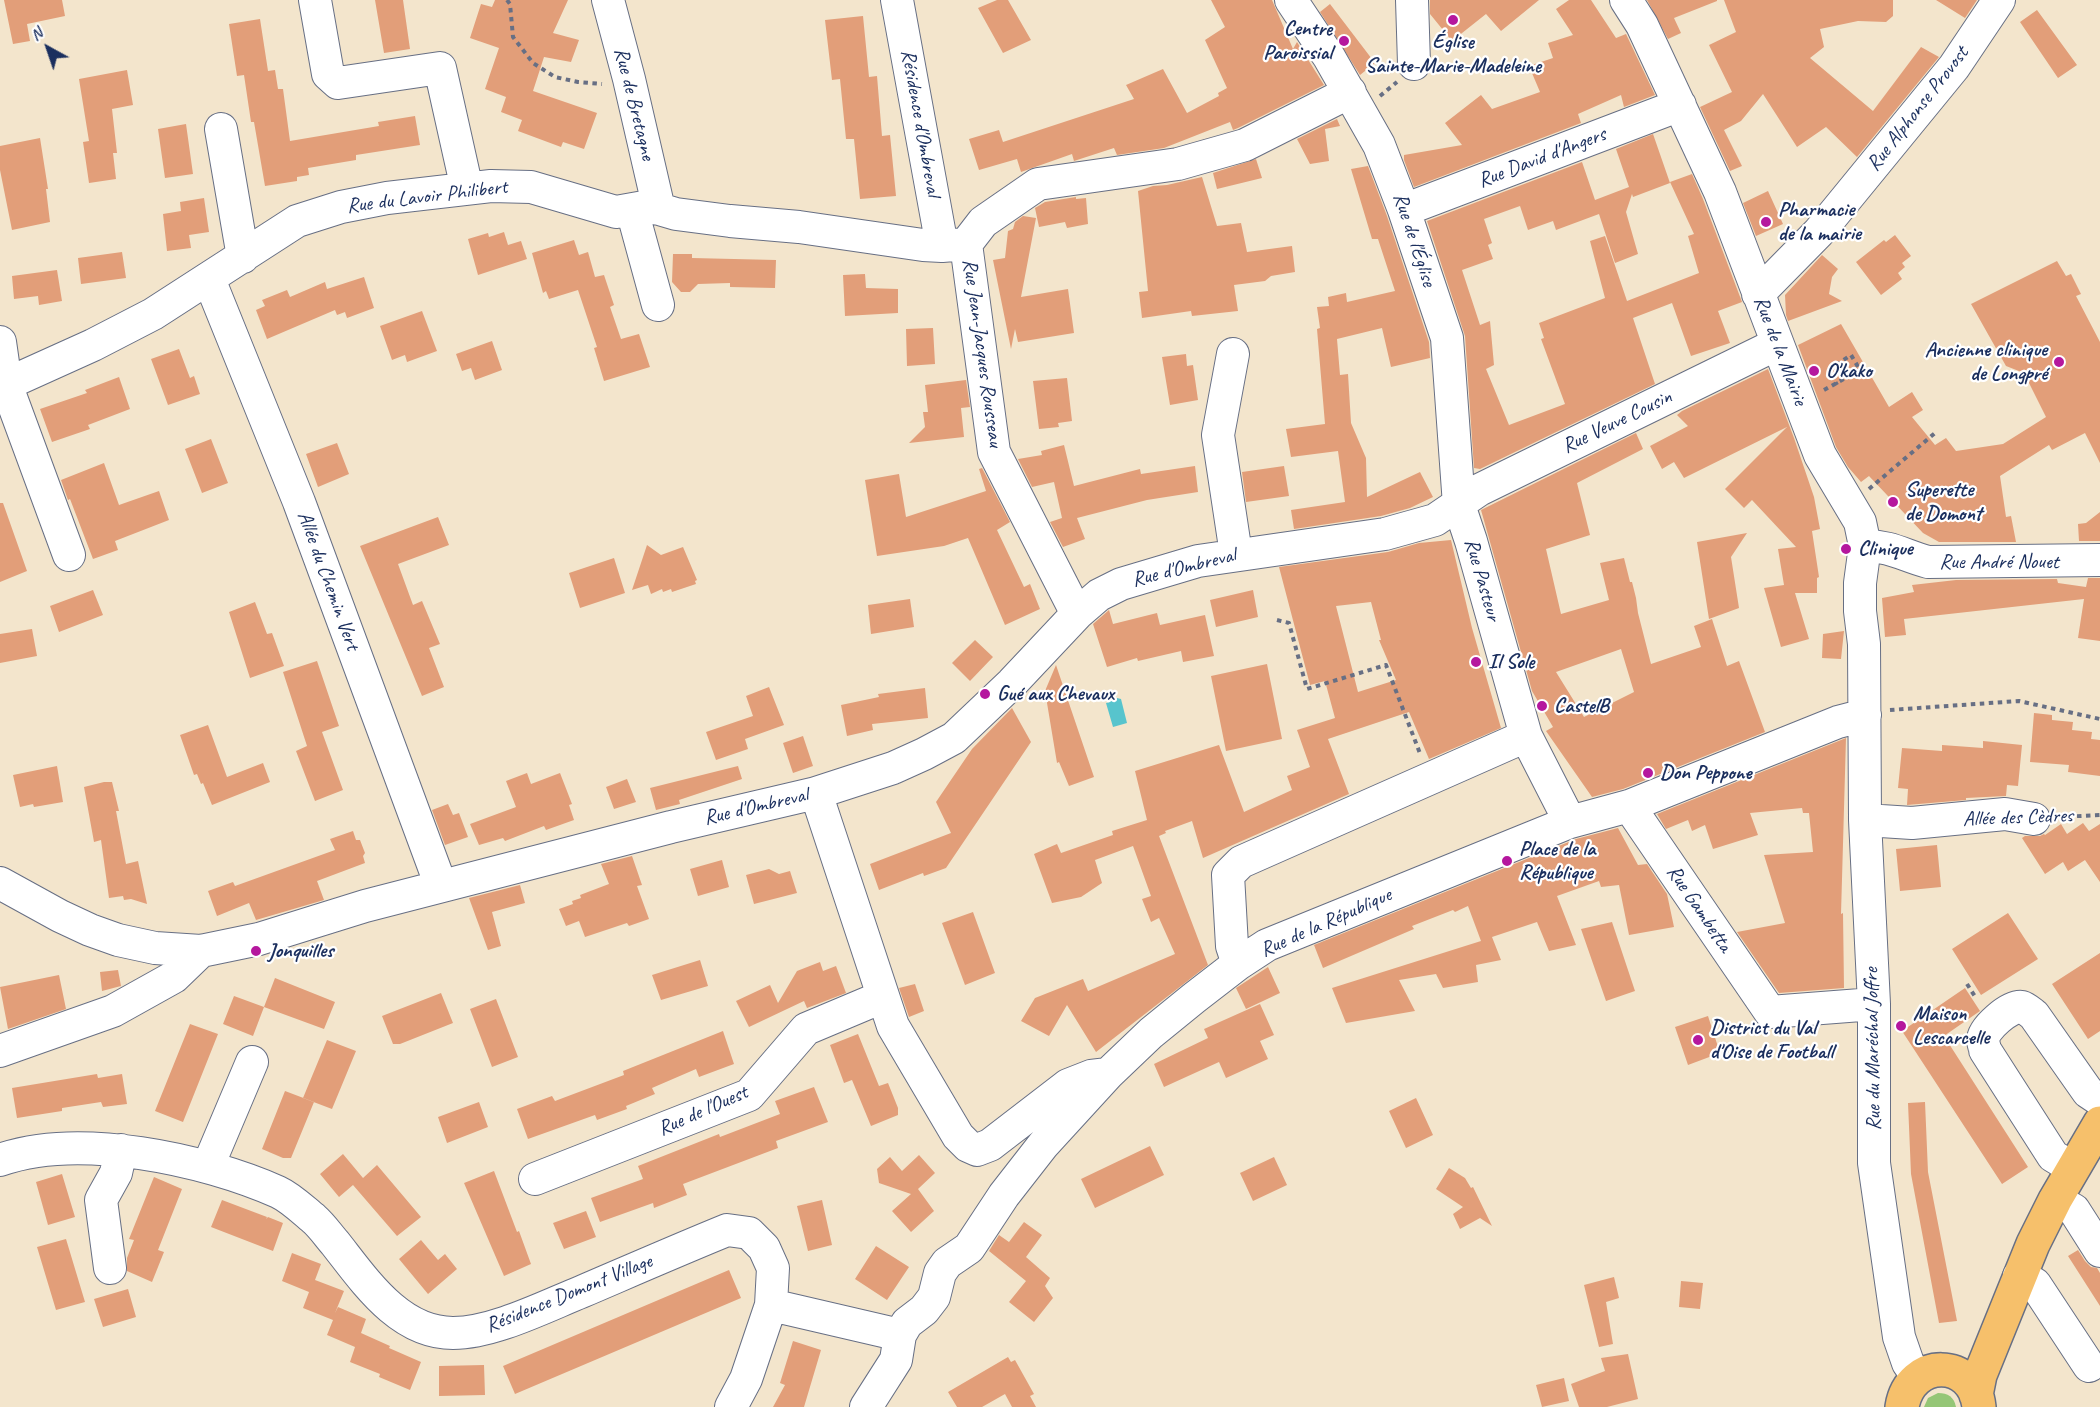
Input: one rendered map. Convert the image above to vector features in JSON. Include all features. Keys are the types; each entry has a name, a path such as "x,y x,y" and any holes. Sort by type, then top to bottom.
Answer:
{"main road":[{"path":"1978,1401 1980,1375 1995,1342 2019,1276 2055,1200 2100,1123"},
{"path":"1902,1407 1909,1385 1918,1377 1929,1371 1963,1369 1980,1360 1995,1342"},
{"path":"1950,1371 1965,1378 1974,1388 1978,1401"}],"street":[{"path":"315,0 328,74 338,83 440,68 467,189"},
{"name":"Rue de Bretagne","path":"608,0 629,79 658,305"},
{"name":"Résidence d'Ombreval","path":"897,0 954,245"},
{"name":"Rue de l'Église","path":"1291,0 1329,57 1379,145 1404,210 1447,338 1459,505"},
{"path":"1412,0 1414,64"},
{"name":"Rue de la Mairie","path":"1626,0 1642,25 1720,192 1820,455 1860,522 1864,546 1860,611 1876,712"},
{"name":"Rue Alphonse Provost","path":"1758,294 1819,232 1954,67 1999,0"},
{"name":"Rue Jean-Jacques Rousseau","path":"1077,614 994,452 954,245 1038,184 1178,164 1245,146 1350,92"},
{"name":"Rue David d'Angers","path":"1404,210 1680,105"},
{"path":"221,129 243,257"},
{"name":"Rue du Lavoir Philibert","path":"3,385 103,340 153,314 297,221 341,207 387,198 491,186 531,187 616,212 646,209 708,219 799,226 954,245"},
{"name":"Allée du Chemin Vert","path":"209,279 299,502 441,886"},
{"path":"0,342 3,385 69,555"},
{"name":"Rue Veuve Cousin","path":"1459,505 1479,490 1777,344"},
{"path":"1233,354 1218,435 1236,554"},
{"name":"Rue d'Ombreval","path":"0,883 90,930 118,940 155,948 201,951 259,939 365,906 671,827 816,793 893,768 954,738 1012,683 1077,614 1098,596 1120,584 1198,561 1385,534 1435,520 1459,505"},
{"name":"Rue Pasteur","path":"1459,505 1526,736 1570,822"},
{"name":"Rue André Nouet","path":"1864,546 1891,548 1906,556 1928,562 2100,560"},
{"name":"Rue de la République","path":"866,1407 896,1360 900,1335 908,1323 924,1310 934,1297 940,1273 947,1263 969,1248 1004,1195 1043,1145 1108,1074 1151,1034 1238,964 1267,945 1570,822 1629,806 1838,722 1876,712"},
{"name":"Rue du Maréchal Joffre","path":"1876,712 1865,820 1874,1004 1874,1163 1899,1337 1908,1363 1918,1377"},
{"path":"1238,964 1232,946 1227,875 1241,862 1526,736"},
{"path":"816,793 893,1026 958,1136 968,1146 977,1150 990,1145 1068,1085 1091,1076 1108,1074"},
{"name":"Rue Gambetta","path":"1629,806 1770,1012 1874,1004"},
{"name":"Allée des Cèdres","path":"1865,820 1912,823 2005,814 2034,819"},
{"path":"0,1051 113,1011 174,977 201,951"},
{"name":"Rue de l'Ouest","path":"535,1179 749,1095 806,1029 882,997"},
{"path":"2073,1168 2053,1156 1985,1050 1983,1040 1985,1033 1994,1021 2012,1008 2022,1007 2034,1015 2088,1092 2100,1100"},
{"path":"208,1166 252,1062"},
{"name":"Résidence Domont Village","path":"3,1159 52,1150 122,1150 208,1166 280,1193 317,1221 366,1282 393,1311 423,1329 452,1333 481,1330 540,1309 727,1230 749,1233 764,1248 773,1268 771,1305 746,1379 731,1407"},
{"path":"110,1268 101,1200 116,1173 122,1150"},
{"path":"2055,1200 2074,1210 2100,1251"},
{"path":"2019,1276 2035,1284 2090,1365"},
{"path":"771,1305 900,1335"}],"path":[{"path":"507,0 510,4 513,37 532,63 555,76 578,82 612,84"},
{"path":"1799,402 1837,385 1860,370 1851,355 1828,370 1837,385"},
{"path":"1850,505 1935,433"},
{"path":"1277,620 1289,623 1307,689 1386,665 1430,779"},
{"path":"1876,712 2019,701 2100,719"},
{"name":"Allée des Cèdres","path":"2034,819 2100,815"},
{"path":"1967,984 1976,998"}],"green space":[{"path":"1938,1393 1950,1396 1956,1407 1924,1407 1928,1398"}],"water":[{"path":"1113,697 1121,699 1127,723 1113,727 1106,703 1110,702"}],"building":[{"path":"4,0 62,0 65,16 27,24 30,41 13,44"},
{"path":"375,0 403,0 410,49 384,53"},
{"path":"495,0 568,0 553,33 579,40 571,62 544,57 533,91 597,113 584,149 563,142 561,147 518,131 522,120 501,112 506,97 485,89 499,48 470,38 481,4 492,7"},
{"path":"997,0 1008,0 1031,40 1003,53 978,8"},
{"path":"1211,0 1272,0 1293,49 1297,42 1324,85 1233,130 1230,122 1164,148 1117,155 1114,148 1074,161 1072,154 1021,172 1017,159 979,170 969,139 999,130 1003,142 1134,99 1126,85 1163,69 1187,113 1219,96 1218,93 1227,88 1205,40 1225,27"},
{"name":"Église Sainte-Marie-Madeleine","path":"1430,0 1539,0 1501,31 1486,14 1452,41 1430,14"},
{"path":"1569,0 1591,0 1616,38 1626,34 1655,95 1624,107 1621,95 1578,114 1581,123 1414,187 1404,155 1462,145 1445,123 1481,95 1492,109 1540,92 1529,66 1553,58 1548,43 1573,35 1556,9"},
{"path":"1647,0 1717,1 1674,18 1681,33 1668,39"},
{"path":"1724,0 1893,0 1893,16 1886,22 1858,21 1820,29 1824,47 1810,58 1873,111 1921,47 1939,57 1857,157 1826,127 1797,147 1763,94 1741,121 1724,130 1742,166 1730,171 1700,107 1732,92 1709,45 1736,32"},
{"path":"1936,0 1977,0 1965,18"},
{"name":"Centre Paroissial","path":"1330,4 1375,63 1360,75 1320,12"},
{"path":"2037,10 2077,65 2058,78 2020,22"},
{"path":"863,16 869,77 877,76 882,136 890,135 896,196 860,199 854,139 846,139 840,79 832,80 825,20"},
{"path":"260,19 268,71 275,70 278,89 283,89 290,141 379,126 378,122 415,116 420,145 356,155 356,160 308,168 309,175 297,177 297,181 265,186 254,122 251,122 244,75 237,76 229,24"},
{"path":"127,70 133,105 112,109 117,153 113,153 116,179 89,183 83,142 89,141 79,79"},
{"path":"1337,119 1340,126 1325,129 1329,161 1310,164 1297,139"},
{"path":"186,124 193,174 165,178 158,129"},
{"path":"1653,134 1670,183 1633,197 1632,194 1626,212 1638,254 1615,263 1599,214 1556,230 1553,221 1528,230 1520,206 1484,219 1492,243 1488,245 1493,259 1462,270 1480,325 1490,321 1494,365 1486,369 1509,425 1565,404 1541,339 1544,338 1539,323 1605,298 1590,241 1605,236 1627,301 1699,273 1688,236 1694,234 1670,182 1692,174 1742,302 1718,311 1730,343 1691,356 1672,303 1633,318 1655,384 1480,469 1474,468 1465,336 1427,221 1582,162 1595,200 1629,187 1616,149"},
{"path":"40,138 48,189 46,189 50,222 12,230 0,170 0,146"},
{"path":"1256,159 1262,178 1217,189 1213,173"},
{"path":"1368,166 1429,342 1430,358 1391,367 1382,328 1337,339 1340,375 1348,374 1351,423 1366,458 1367,497 1420,472 1433,497 1410,508 1381,516 1294,529 1291,510 1345,502 1338,451 1291,457 1286,429 1325,424 1317,307 1329,306 1328,297 1346,293 1347,302 1395,291 1378,239 1372,239 1351,169"},
{"path":"1202,177 1217,226 1241,223 1247,252 1292,246 1295,272 1271,276 1265,281 1234,285 1238,311 1192,316 1191,311 1142,318 1139,292 1148,291 1138,191"},
{"path":"1768,191 1783,224 1756,236 1743,203"},
{"path":"1076,197 1076,199 1086,198 1088,224 1067,228 1065,222 1039,227 1035,208 1045,202"},
{"path":"204,198 209,232 189,235 191,248 167,251 163,214 181,211 180,202"},
{"path":"1023,216 1036,218 1021,297 1068,289 1074,333 1018,342 1015,329 1011,349 993,260 1005,258 1008,231 1013,229 1015,222"},
{"path":"504,232 508,245 521,241 527,259 478,275 468,239 488,233 489,237"},
{"path":"1895,235 1911,256 1902,263 1905,267 1898,273 1902,279 1881,295 1856,262 1884,240 1886,242"},
{"path":"574,240 579,255 588,252 595,277 604,275 614,305 610,307 621,339 639,334 650,367 604,381 594,348 597,347 578,290 549,299 546,291 543,293 532,253"},
{"path":"122,252 126,278 81,284 78,258"},
{"path":"673,254 692,254 692,258 776,260 775,288 730,287 730,283 698,284 690,292 681,292 672,282"},
{"path":"1822,255 1838,269 1832,277 1829,294 1842,301 1788,321 1785,295"},
{"path":"2057,261 2066,276 2071,274 2081,294 2076,296 2100,342 2100,463 2085,433 2052,450 2049,445 2000,476 2006,517 2011,516 2016,542 1939,542 1923,533 1869,476 1861,482 1848,467 1836,447 1798,345 1841,324 1889,407 1912,392 1923,410 1912,417 1935,445 1946,438 1956,451 2003,444 2046,417 2024,373 2006,366 1971,304"},
{"path":"57,270 62,301 39,305 38,296 14,299 12,276"},
{"path":"865,274 866,288 898,289 898,313 845,316 843,275"},
{"path":"364,277 374,308 347,318 345,312 337,315 335,310 267,339 256,310 265,306 262,300 287,290 290,297 325,282 327,289"},
{"path":"422,311 437,351 407,362 405,355 392,360 380,326"},
{"path":"933,328 935,364 907,366 906,329"},
{"path":"492,341 502,370 475,380 471,368 462,371 456,354"},
{"path":"179,349 190,378 194,376 200,394 168,405 151,359"},
{"path":"1186,354 1187,366 1193,365 1198,400 1170,405 1162,357"},
{"path":"1768,369 1814,497 1820,529 1812,531 1819,577 1817,578 1817,593 1795,593 1809,639 1781,647 1764,588 1784,585 1778,549 1796,547 1752,500 1744,508 1725,489 1787,427 1684,478 1674,462 1662,469 1650,446 1688,426 1677,415 1682,411"},
{"path":"119,377 130,409 88,425 90,429 52,442 40,409 87,393 85,390"},
{"path":"1067,378 1072,421 1058,423 1059,427 1039,429 1033,381"},
{"path":"966,380 970,407 961,408 964,437 909,443 925,427 923,412 928,412 925,385"},
{"path":"1636,433 1643,449 1577,483 1590,535 1546,549 1561,614 1609,600 1600,563 1624,558 1630,582 1632,582 1651,664 1701,647 1694,626 1712,619 1727,666 1739,661 1765,732 1623,789 1592,797 1546,731 1553,727 1532,691 1481,510","holes":["1621,649 1634,692 1584,717 1556,672"]},
{"path":"211,439 228,483 202,493 185,449"},
{"path":"337,443 349,474 318,487 306,454"},
{"path":"1064,445 1074,486 1140,469 1141,474 1195,466 1198,492 1147,500 1077,518 1085,539 1063,547 1050,522 1062,518 1054,482 1032,487 1018,459 1042,455 1041,451"},
{"path":"104,463 119,505 159,491 169,520 115,541 118,550 93,559 61,480"},
{"path":"1284,466 1289,496 1246,502 1242,472"},
{"path":"982,468 1010,522 997,530 1024,587 1030,584 1040,609 1005,625 968,538 944,546 877,556 865,480 899,474 906,517 986,491 979,469"},
{"path":"0,503 3,503 27,571 0,582"},
{"path":"2100,512 2100,541 2079,541 2078,524 2086,523"},
{"path":"438,517 449,545 398,564 413,605 422,601 440,644 429,648 444,687 422,696 360,546"},
{"path":"1747,533 1731,557 1739,608 1709,619 1697,542"},
{"path":"1451,540 1472,628 1501,728 1429,759 1409,712 1328,739 1349,794 1203,858 1192,821 1165,831 1166,833 1159,836 1208,965 1096,1052 1067,1005 1049,1036 1021,1021 1035,998 1083,979 1088,991 1175,954 1159,918 1151,922 1142,899 1151,896 1133,846 1095,860 1102,883 1081,897 1052,903 1034,854 1057,844 1061,853 1113,835 1112,831 1147,820 1135,771 1219,745 1244,812 1292,790 1287,776 1310,767 1297,730 1335,718 1325,681 1310,685 1279,567 1388,552 1419,543","holes":["1371,602 1381,640 1379,640 1396,680 1358,692 1336,606"]},
{"path":"647,545 661,555 683,547 697,580 696,584 672,592 671,589 663,592 662,589 651,594 648,585 632,590"},
{"path":"614,558 625,593 580,608 569,573"},
{"path":"2088,578 2100,578 2100,641 2078,638 2084,599 1904,619 1906,635 1885,637 1882,598 1914,592 1912,585 1956,580 2057,579 2058,583 2086,587"},
{"path":"93,590 103,615 59,632 50,606"},
{"path":"1253,590 1258,617 1216,627 1210,600"},
{"path":"910,599 914,627 871,634 868,605"},
{"path":"255,602 267,634 272,633 284,666 250,678 229,612"},
{"path":"1109,610 1113,624 1157,613 1160,625 1205,615 1214,656 1183,662 1181,651 1138,661 1137,658 1107,667 1093,624"},
{"path":"32,629 37,656 0,663 0,634"},
{"path":"1844,631 1841,659 1822,658 1823,634"},
{"path":"975,640 993,657 970,681 952,663"},
{"path":"317,661 339,726 322,732 343,790 315,801 296,751 307,746 283,672"},
{"path":"1267,664 1282,739 1226,751 1211,676"},
{"path":"1056,665 1094,777 1069,786 1059,762 1057,763 1045,691"},
{"path":"769,687 784,725 745,739 748,749 716,760 706,732 753,716 746,696"},
{"path":"925,688 928,718 872,724 873,730 847,736 841,705 879,697 878,694"},
{"path":"1012,708 1031,742 946,868 924,876 923,873 879,890 870,864 951,833 936,802 972,749"},
{"path":"2034,713 2052,715 2052,720 2073,722 2072,730 2092,732 2091,739 2100,740 2100,776 2068,772 2069,765 2030,762"},
{"path":"208,725 227,777 263,763 270,782 212,805 203,783 201,784 197,774 194,775 180,735"},
{"path":"803,736 813,766 793,773 783,743"},
{"path":"1846,738 1841,914 1843,913 1844,988 1779,993 1737,932 1785,923 1764,855 1813,852 1809,813 1803,813 1802,808 1750,813 1758,835 1713,849 1705,825 1692,831 1688,820 1666,829 1657,814"},
{"path":"1983,741 2022,745 2018,786 2007,785 2006,796 1907,805 1908,789 1898,788 1902,748 1942,751 1942,745 1983,748"},
{"path":"57,766 63,802 20,807 13,775"},
{"path":"738,766 742,779 679,800 680,804 656,810 650,788"},
{"path":"527,773 531,784 560,773 572,804 569,805 574,820 546,830 544,826 505,841 503,838 479,845 470,824 516,807 506,781"},
{"path":"627,779 636,802 614,809 606,787"},
{"path":"112,782 119,811 116,811 126,864 138,861 147,904 131,899 124,900 123,896 109,898 101,840 94,842 84,787"},
{"path":"448,804 453,815 459,813 468,837 445,845 432,810"},
{"path":"2083,823 2089,831 2100,824 2100,882 2085,860 2068,871 2063,862 2045,874 2022,838 2045,835 2061,824 2067,834"},
{"path":"1618,828 1638,865 1647,864 1667,894 1674,927 1629,935 1619,885 1601,887 1599,881 1557,896 1576,945 1549,951 1537,922 1492,937 1501,960 1476,965 1478,982 1443,988 1436,974 1399,980 1415,1011 1346,1023 1332,988 1481,941 1468,906 1412,926 1414,929 1323,968 1314,945 1576,839"},
{"path":"353,831 356,840 360,840 365,853 363,856 365,863 317,881 324,900 256,920 249,903 217,916 208,891 233,882 235,886 335,850 330,839"},
{"path":"1937,845 1941,887 1900,891 1896,849"},
{"path":"632,856 642,885 637,886 649,919 629,926 627,923 585,937 579,921 566,926 559,909 573,904 572,901 581,898 580,895 609,884 601,864"},
{"path":"722,860 729,887 698,896 690,869"},
{"path":"769,869 779,874 790,871 797,893 754,904 746,875"},
{"path":"520,885 525,903 492,912 501,946 488,950 469,898"},
{"path":"973,912 995,973 965,985 942,923"},
{"path":"2008,913 2038,959 1981,995 1952,949"},
{"path":"1612,922 1635,991 1606,1001 1581,929"},
{"path":"2100,953 2100,1031 2088,1039 2052,984"},
{"path":"700,960 708,986 661,1000 652,975"},
{"path":"820,962 823,971 836,966 846,993 807,1008 804,1001 749,1027 736,1001 770,985 778,1003 797,971"},
{"path":"1268,967 1280,993 1246,1009 1236,988"},
{"path":"118,970 121,986 102,991 100,972"},
{"path":"59,975 66,1009 8,1029 0,987"},
{"path":"275,978 335,1002 324,1029 264,1007"},
{"path":"915,984 924,1011 909,1017 899,988"},
{"path":"1965,988 1980,1011 1944,1036 2028,1167 2002,1184 1902,1031"},
{"path":"441,993 453,1023 400,1044 393,1044 382,1016"},
{"path":"234,996 264,1007 253,1036 223,1024"},
{"path":"496,999 518,1057 492,1067 470,1009"},
{"path":"1260,1004 1274,1035 1260,1041 1268,1059 1226,1078 1219,1062 1164,1087 1154,1064 1208,1038 1204,1029"},
{"name":"District du Val d'Oise de Football","path":"1708,1016 1720,1053 1688,1065 1675,1027"},
{"path":"190,1024 218,1034 183,1122 155,1111"},
{"path":"723,1031 734,1064 699,1077 696,1069 652,1088 655,1094 626,1106 627,1109 597,1120 595,1115 528,1139 517,1109 552,1096 555,1101 624,1075 623,1071"},
{"path":"858,1034 879,1086 888,1083 898,1108 898,1115 871,1126 852,1080 844,1083 830,1045"},
{"path":"327,1040 356,1051 332,1109 303,1098"},
{"path":"97,1074 98,1078 122,1074 127,1104 103,1107 101,1102 17,1118 12,1088"},
{"path":"814,1087 828,1122 776,1141 778,1148 683,1184 687,1195 654,1208 653,1203 600,1222 591,1198 643,1179 638,1166 719,1134 720,1137 780,1114 775,1101"},
{"path":"285,1091 314,1102 291,1158 283,1158 262,1149"},
{"path":"1416,1098 1433,1135 1406,1148 1389,1111"},
{"path":"479,1102 488,1127 447,1143 438,1117"},
{"path":"1925,1102 1928,1172 1957,1321 1939,1323 1911,1174 1908,1103"},
{"path":"1150,1146 1164,1175 1095,1208 1081,1179"},
{"path":"343,1154 363,1178 377,1165 421,1217 397,1236 353,1185 339,1197 320,1174"},
{"path":"919,1155 935,1173 918,1189 934,1211 911,1232 892,1211 911,1194 879,1183 877,1169 890,1157 902,1171"},
{"path":"1274,1157 1287,1185 1253,1201 1240,1173"},
{"path":"1449,1168 1465,1178 1471,1188 1473,1187 1492,1226 1480,1218 1460,1229 1453,1214 1463,1207 1436,1189"},
{"path":"494,1171 531,1264 504,1276 464,1183"},
{"path":"62,1174 75,1217 48,1225 36,1182"},
{"path":"154,1177 182,1189 158,1250 164,1252 152,1282 127,1271 127,1258 134,1240 129,1239"},
{"path":"222,1200 267,1217 266,1219 268,1217 283,1223 273,1251 211,1227"},
{"path":"822,1200 832,1245 808,1251 797,1206"},
{"path":"586,1211 596,1237 564,1249 553,1223"},
{"path":"1024,1222 1042,1235 1026,1257 1050,1278 1045,1286 1053,1298 1034,1322 1009,1302 1026,1281 989,1251 999,1235 1009,1242"},
{"path":"66,1239 85,1302 56,1310 37,1247"},
{"path":"421,1240 438,1260 445,1254 457,1269 428,1294 399,1259"},
{"path":"876,1246 909,1267 887,1300 855,1279"},
{"path":"2078,1250 2085,1261 2091,1267 2097,1268 2100,1273 2100,1306 2068,1256"},
{"path":"292,1253 321,1264 315,1280 344,1291 335,1313 338,1307 366,1319 361,1333 421,1362 410,1390 379,1377 380,1374 350,1362 355,1347 327,1335 333,1320 303,1308 309,1292 282,1281"},
{"path":"729,1270 741,1298 515,1394 503,1366"},
{"path":"1614,1277 1619,1298 1606,1302 1613,1344 1599,1347 1584,1285"},
{"path":"1681,1281 1703,1283 1700,1309 1679,1307"},
{"path":"128,1289 136,1317 103,1327 94,1299"},
{"path":"793,1341 821,1350 804,1407 773,1407 785,1385 780,1383"},
{"path":"1628,1354 1638,1399 1607,1407 1579,1407 1571,1384 1605,1371 1601,1358"},
{"path":"1008,1357 1011,1362 1015,1360 1034,1394 1030,1396 1036,1407 1012,1407 1005,1394 982,1407 957,1407 948,1392"},
{"path":"484,1365 485,1395 439,1396 439,1366"},
{"path":"1564,1378 1569,1401 1542,1407 1536,1385"}],"place":[{"name":"Église Sainte-Marie-Madeleine","path":"1453,20"},
{"name":"Centre Paroissial","path":"1344,41"},
{"name":"Pharmacie de la mairie","path":"1766,222"},
{"name":"Ancienne clinique de Longpré","path":"2059,362"},
{"name":"O'kako","path":"1814,371"},
{"name":"Superette de Domont","path":"1893,502"},
{"name":"Clinique","path":"1846,549"},
{"name":"Il Sole","path":"1476,662"},
{"name":"Gué aux Chevaux","path":"985,694"},
{"name":"CastelB","path":"1542,706"},
{"name":"Don Peppone","path":"1648,773"},
{"name":"Place de la République","path":"1507,861"},
{"name":"Jonquilles","path":"256,951"},
{"name":"Maison Lescarcelle","path":"1901,1026"},
{"name":"District du Val d'Oise de Football","path":"1698,1040"}]}
